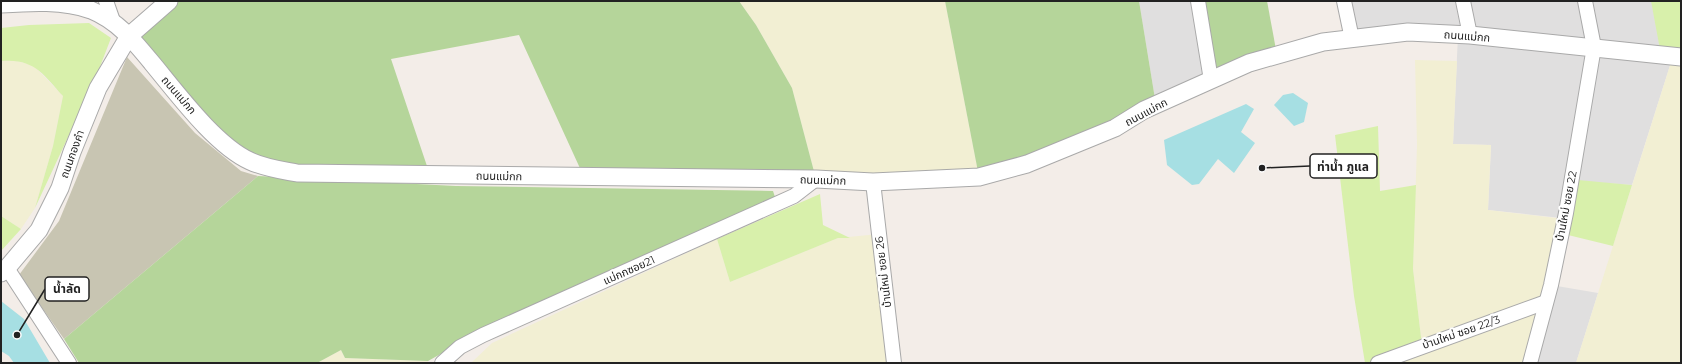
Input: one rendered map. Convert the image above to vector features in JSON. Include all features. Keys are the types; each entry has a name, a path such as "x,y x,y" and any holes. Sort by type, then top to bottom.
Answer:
{"street":[{"path":"106,1 113,21"},
{"name":"ถนนกองคำ","path":"4,270 39,230 60,188 72,152 98,88 129,36 169,1"},
{"path":"1198,1 1211,80"},
{"path":"1344,1 1352,39"},
{"path":"1463,1 1470,35"},
{"path":"1585,1 1594,47"},
{"name":"ถนนแม่กก","path":"1,4 52,2 90,9 113,21 129,36 176,92 231,149 250,161 274,169 297,173 816,179 873,182 979,177 1027,164 1115,128 1144,110 1248,63 1323,42 1408,32 1470,35 1681,57"},
{"name":"บ้านใหม่ ซอย 22","path":"1530,363 1546,302 1566,213 1594,47"},
{"name":"แม่กกซอย21","path":"442,363 460,347 483,335 794,196 816,179"},
{"name":"บ้านใหม่ ซอย 26","path":"873,182 894,363"},
{"path":"4,270 69,363"},
{"name":"บ้านใหม่ ซอย 22/3","path":"1378,363 1546,302"}],"shaded area":[{"path":"739,1 945,1 979,177 816,179 792,88 756,25"},
{"path":"1139,1 1198,1 1211,80 1156,105"},
{"path":"1344,1 1681,1 1673,56 1632,185 1578,181 1571,219 1488,210 1491,145 1453,144 1458,35 1352,39"},
{"path":"1673,56 1681,56 1681,363 1576,363"},
{"path":"127,57 195,133 241,171 258,176 64,339 19,275 59,221"},
{"path":"12,60 33,65 63,96 53,146 35,208 21,229 1,216 1,61"},
{"path":"1415,60 1457,61 1453,144 1491,145 1488,210 1565,219 1530,363 1394,363 1422,346 1413,269 1417,145"},
{"path":"879,234 894,363 471,363 492,343 717,239 730,282 838,238"},
{"path":"1551,285 1598,293 1576,363 1378,363"},
{"path":"341,350 345,358 428,361 428,363 317,363"}],"green space":[{"path":"169,1 739,1 756,25 792,88 816,179 584,177 519,35 391,59 430,175 290,171 225,144 129,36"},
{"path":"945,1 1139,1 1156,105 979,177"},
{"path":"1203,1 1267,1 1277,55 1217,77"},
{"path":"1651,1 1681,1 1681,57 1661,55"},
{"path":"89,23 111,38 96,77 35,208 53,146 63,96 43,74 30,65 22,62 1,61 1,28 29,25"},
{"path":"1378,126 1380,191 1416,185 1413,269 1422,346 1377,363 1365,363 1354,296 1335,135"},
{"path":"258,176 456,186 773,191 776,200 446,351 428,361 345,358 341,350 317,363 79,363 64,339"},
{"path":"1578,180 1632,185 1613,246 1568,235"},
{"path":"820,194 823,225 850,238 838,238 730,282 717,239"},
{"path":"1,216 21,229 1,251"}],"water":[{"path":"1293,93 1308,103 1304,122 1294,126 1274,105 1283,95"},
{"path":"1246,104 1254,109 1241,132 1255,143 1234,173 1218,159 1199,184 1192,185 1167,165 1164,140"},
{"path":"1,301 24,319 50,363 14,363 9,356 1,351"}],"place":[{"name":"ท่าน้ำ ภูแล","path":"1262,168"},
{"name":"น้ำลัด","path":"17,335"}]}
